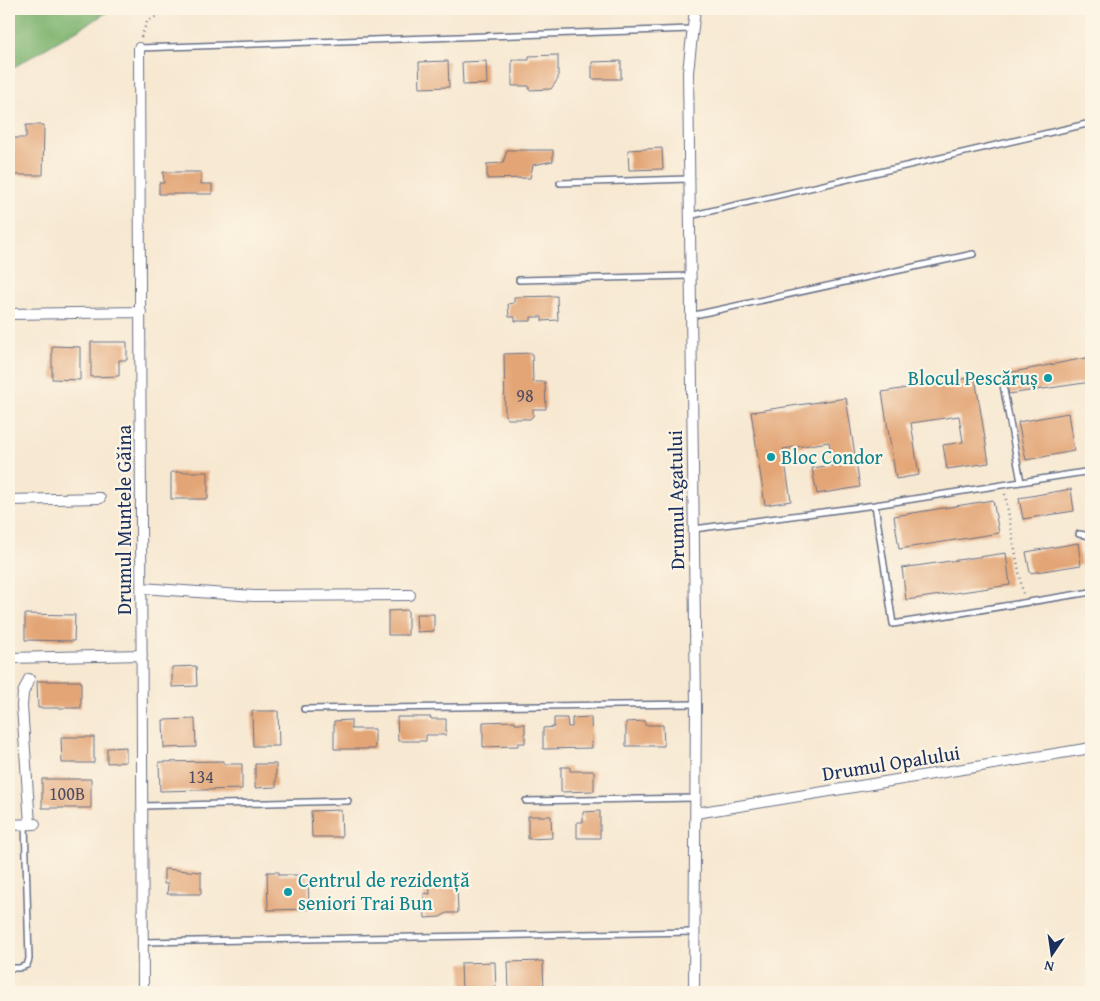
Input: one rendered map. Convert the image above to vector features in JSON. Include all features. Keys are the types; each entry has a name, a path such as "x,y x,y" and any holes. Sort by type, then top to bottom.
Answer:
{"street":[{"name":"Drumul Agatului","path":"694,9 688,72 696,704 694,992"},
{"name":"Drumul Muntele Găina","path":"139,48 143,992"},
{"path":"9,314 141,312"},
{"path":"9,500 100,498"},
{"path":"142,588 254,596 410,595"},
{"path":"9,658 142,655"},
{"path":"9,825 30,824 22,706 23,693 29,679"},
{"name":"Drumul Opalului","path":"696,813 1091,748"}],"lane":[{"path":"139,48 691,29"},
{"path":"689,216 1091,123"},
{"path":"560,183 688,179"},
{"path":"690,316 973,254"},
{"path":"519,280 690,276"},
{"path":"1003,385 1021,482"},
{"path":"694,529 875,505 1091,471"},
{"path":"875,505 893,624 1091,592"},
{"path":"1079,534 1091,536"},
{"path":"304,710 696,704"},
{"path":"526,801 696,798"},
{"path":"143,806 348,801"},
{"path":"9,968 19,968 27,964 29,959 30,824"},
{"path":"143,942 695,932"}],"path":[{"path":"139,48 147,22 168,9"},
{"path":"1003,485 1024,603"}],"green space":[{"path":"9,9 113,9 9,70"}],"building":[{"path":"558,55 558,79 551,89 529,90 529,86 512,86 512,60 529,60 529,56"},
{"path":"448,61 449,87 420,88 419,62"},
{"path":"486,61 487,84 463,85 462,62"},
{"path":"621,61 621,79 592,79 592,62"},
{"path":"26,125 44,125 43,175 11,175 11,138 26,138"},
{"path":"662,148 663,169 629,170 628,150"},
{"path":"507,150 553,150 553,161 533,165 530,178 487,179 487,164 503,163"},
{"path":"163,172 201,172 201,184 212,184 212,194 159,194 159,183 164,183"},
{"path":"557,296 558,320 542,321 542,317 531,317 531,321 515,321 515,317 509,317 508,304 514,303 514,297"},
{"path":"91,342 127,342 127,360 119,360 119,376 91,377"},
{"path":"52,346 80,347 80,380 52,379"},
{"path":"532,353 533,382 545,382 546,409 533,409 533,416 530,419 508,419 505,415 504,354"},
{"name":"Blocul Pescăruș","path":"1091,357 1091,382 1009,394 1003,374"},
{"path":"975,377 989,463 947,469 943,445 963,442 959,416 911,423 919,475 896,479 882,392"},
{"name":"Bloc Condor","path":"846,398 860,487 817,494 812,468 833,465 829,442 783,449 791,501 765,505 751,412"},
{"path":"1068,413 1074,451 1026,460 1018,422"},
{"path":"171,472 208,472 208,499 171,499"},
{"path":"1071,489 1074,511 1023,519 1019,498"},
{"path":"993,500 999,533 899,549 894,516"},
{"path":"1078,543 1081,565 1030,573 1026,552"},
{"path":"1006,553 1010,585 906,600 902,568"},
{"path":"408,610 408,635 388,635 388,611"},
{"path":"25,614 75,615 74,641 25,640"},
{"path":"416,614 434,614 434,631 417,632"},
{"path":"196,666 197,686 172,687 172,667"},
{"path":"37,681 81,681 81,708 38,708"},
{"path":"252,711 278,711 279,746 253,746"},
{"path":"397,717 446,719 446,735 426,735 426,741 398,741"},
{"path":"591,717 592,748 543,749 543,728 554,727 554,718 567,718 568,727 572,727 572,718"},
{"path":"195,719 196,747 164,748 163,720"},
{"path":"351,720 351,729 375,729 375,749 334,749 334,721"},
{"path":"515,721 515,724 525,724 525,743 518,743 518,746 483,747 483,722"},
{"path":"645,721 645,725 663,725 664,746 626,746 626,722"},
{"path":"61,737 94,737 94,763 62,763"},
{"path":"126,747 126,762 107,763 107,748"},
{"path":"223,761 223,764 242,764 242,789 160,791 159,762"},
{"path":"255,764 276,764 276,787 255,788"},
{"path":"561,767 570,767 570,771 594,771 594,791 561,792"},
{"path":"42,779 91,779 91,808 42,808"},
{"path":"341,810 342,837 312,837 311,811"},
{"path":"600,811 600,838 577,838 577,822 583,822 583,812"},
{"path":"528,816 551,816 552,838 528,839"},
{"path":"164,869 201,872 201,894 167,894 168,884 164,884"},
{"name":"Centrul de rezidență seniori Trai Bun","path":"267,872 279,872 279,875 308,875 309,909 268,910"},
{"path":"445,882 445,885 457,885 458,913 447,913 440,917 425,918 424,893 430,894 429,883"},
{"path":"543,961 544,992 509,992 508,962"},
{"path":"495,962 496,992 462,992 461,963"}],"place":[{"name":"Blocul Pescăruș","path":"1048,378"},
{"name":"Bloc Condor","path":"771,457"},
{"name":"Centrul de rezidență seniori Trai Bun","path":"288,892"}]}
